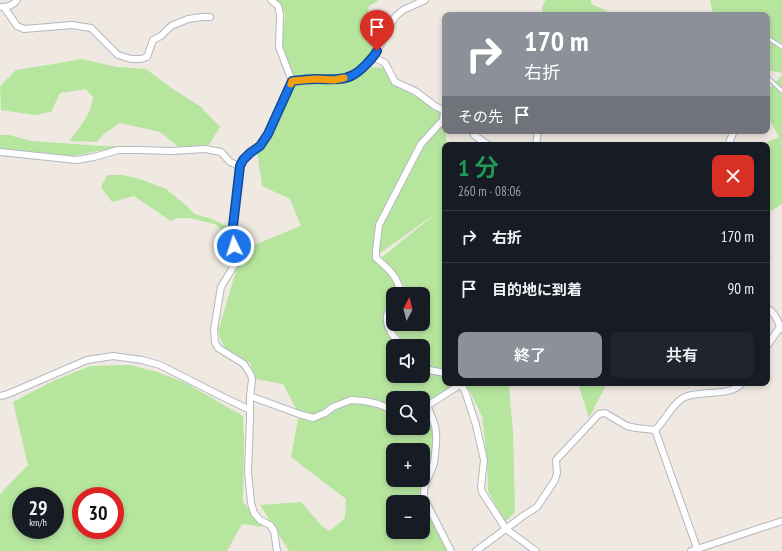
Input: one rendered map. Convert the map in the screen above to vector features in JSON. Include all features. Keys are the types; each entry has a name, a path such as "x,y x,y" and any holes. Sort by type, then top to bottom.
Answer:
{"street":[{"path":"2,7 15,3 17,0"},
{"path":"271,0 278,6 280,15 279,47 292,81 268,134 260,146 250,153 243,160 240,166 232,236 237,256 235,264 220,287 214,329 215,342 218,348 244,364 251,376 248,472 251,503 254,513 274,531 277,551"},
{"path":"292,81 316,79 334,80 354,75 373,57 395,17 403,10 425,0"},
{"path":"2,7 17,26 24,29 72,25 91,28 118,55 140,60 147,57 153,40 161,36 171,26 188,19 210,17"},
{"path":"373,57 385,62 395,82 415,91 442,110"},
{"path":"400,287 399,283 391,271 376,258 378,225 421,144 442,121"},
{"path":"474,135 484,142"},
{"path":"0,152 76,160 94,157 118,150 171,151 205,149 221,152 230,162 240,166"},
{"path":"770,310 779,322 781,328 770,342"},
{"path":"0,396 8,394 87,360 112,356 142,360 160,365 250,410"},
{"path":"430,370 442,373"},
{"path":"430,403 458,386"},
{"path":"462,386 476,425 484,460 481,488 482,492 506,529 536,551"},
{"path":"656,430 679,400 686,396 731,390 740,386"},
{"path":"250,396 313,418 325,413 333,407 351,400 365,401 386,407"},
{"path":"476,551 522,516 537,507 555,480 557,473 556,460 599,414 605,413 627,426 656,430"},
{"path":"430,415 437,433 434,463 423,490 424,498 450,551"},
{"path":"656,430 695,550 782,521"}],"lane":[{"path":"770,40 782,47"},
{"path":"770,80 782,91"}],"green space":[{"path":"274,0 379,0 369,6 366,26 373,51 354,71 338,76 294,77 282,44 285,13"},
{"path":"546,0 591,0 591,4 609,12 543,12 542,7"},
{"path":"710,0 782,0 782,73 770,71 770,12 712,12"},
{"path":"81,59 117,67 146,69 201,107 220,127 209,145 181,149 160,132 120,123 105,133 96,142 69,141 81,126 92,103 93,97 86,89 60,93 51,112 35,115 1,110 0,86 16,70"},
{"path":"372,67 384,68 396,86 442,110 442,134 446,134 447,142 442,142 442,369 430,367 430,339 402,339 395,331 430,331 430,287 405,287 382,257 438,212 373,258 397,287 386,287 386,311 382,316 386,325 386,331 389,331 393,339 386,339 386,383 430,383 430,372 442,374 442,386 452,386 430,403 430,391 386,391 386,435 430,435 430,418 436,443 430,467 430,443 386,443 386,487 425,487 423,495 386,495 386,539 430,539 430,510 451,551 289,551 260,505 301,502 322,526 330,531 345,518 346,499 291,457 299,414 283,384 256,379 250,363 225,349 218,332 242,250 301,226 290,199 262,186 257,151 270,139 294,83 347,83"},
{"path":"782,75 782,204 770,211 770,142 767,142 779,137 770,121 770,88"},
{"path":"0,135 9,135 31,141 102,146 125,146 125,148 73,156 0,149"},
{"path":"107,175 123,175 140,179 166,189 194,214 212,219 230,227 230,245 225,233 215,224 189,218 176,218 171,221 134,196 112,202 101,187"},
{"path":"130,365 157,372 184,382 243,416 243,502 263,527 242,524 227,551 0,551 0,494 28,465 13,402 53,381 90,366"},
{"path":"467,386 510,386 509,387 513,432 515,512 505,522 488,491 487,459 482,416"},
{"path":"579,386 605,386 589,418"}],"slow traffic":[{"path":"291,84 292,81 316,79 334,80 344,78"}],"route":[{"path":"234,246 232,236 240,166 243,160 260,146 268,134 292,81 316,79 334,80 346,78 354,75 373,57 377,51"}]}
